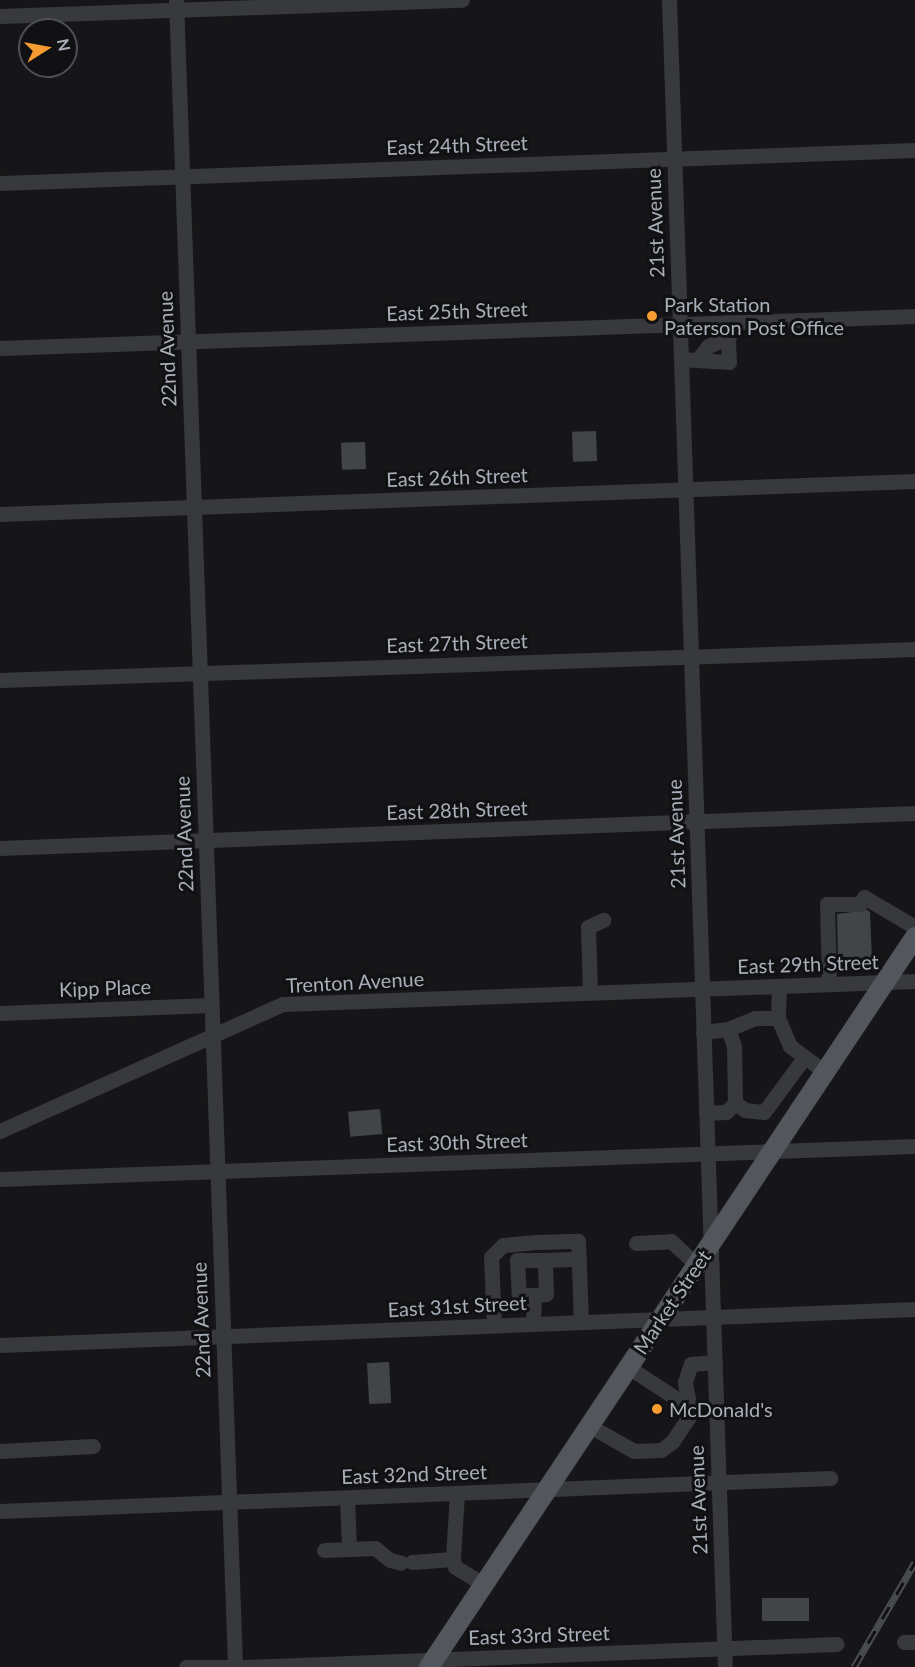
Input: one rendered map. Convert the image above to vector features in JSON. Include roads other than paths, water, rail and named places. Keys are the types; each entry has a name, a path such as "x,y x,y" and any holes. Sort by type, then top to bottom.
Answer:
{"main road":[{"name":"Market Street","path":"431,1664 915,937"}],"street":[{"path":"0,16 176,5 462,0"},
{"name":"21st Avenue","path":"669,0 724,1667"},
{"name":"22nd Avenue","path":"176,5 235,1667"},
{"name":"East 24th Street","path":"0,183 915,150"},
{"name":"East 25th Street","path":"0,348 680,324 728,330 915,316"},
{"path":"681,359 698,359 726,347 728,330"},
{"name":"East 26th Street","path":"0,514 915,482"},
{"name":"East 27th Street","path":"0,680 915,649"},
{"name":"East 28th Street","path":"0,848 915,813"},
{"path":"829,984 827,904 860,904 864,897 915,927"},
{"path":"590,993 588,927 603,920"},
{"name":"East 29th Street","path":"702,988 915,981"},
{"path":"779,986 778,1018 790,1046 825,1072"},
{"name":"Trenton Avenue","path":"0,1131 283,1004 702,988"},
{"name":"Kipp Place","path":"0,1013 211,1005"},
{"path":"703,1032 728,1029 755,1018 778,1018"},
{"path":"706,1113 726,1112 735,1103 734,1046 728,1029"},
{"path":"735,1103 745,1110 764,1112 804,1058"},
{"name":"East 30th Street","path":"0,1179 915,1146"},
{"path":"494,1325 491,1257 495,1250 502,1245 578,1241 581,1322"},
{"path":"636,1243 671,1241 697,1265"},
{"path":"545,1260 546,1294 519,1295 517,1260 579,1259"},
{"path":"533,1324 534,1295"},
{"name":"East 31st Street","path":"0,1345 915,1309"},
{"path":"588,1425 634,1451 661,1450 682,1429 692,1408 686,1373 691,1364 715,1362"},
{"path":"628,1367 692,1408"},
{"path":"0,1451 93,1446"},
{"name":"East 32nd Street","path":"0,1511 830,1478"},
{"path":"458,1493 453,1559 455,1567 483,1584"},
{"path":"347,1498 350,1548"},
{"path":"324,1550 375,1548 390,1560 407,1562 453,1559"},
{"name":"East 33rd Street","path":"244,1667 431,1664 837,1644"},
{"path":"186,1667 227,1667"}],"railway":[{"path":"854,1667 915,1562"}],"place":[{"name":"Park Station Paterson Post Office","path":"652,316"},
{"name":"McDonald's","path":"657,1409"}]}
